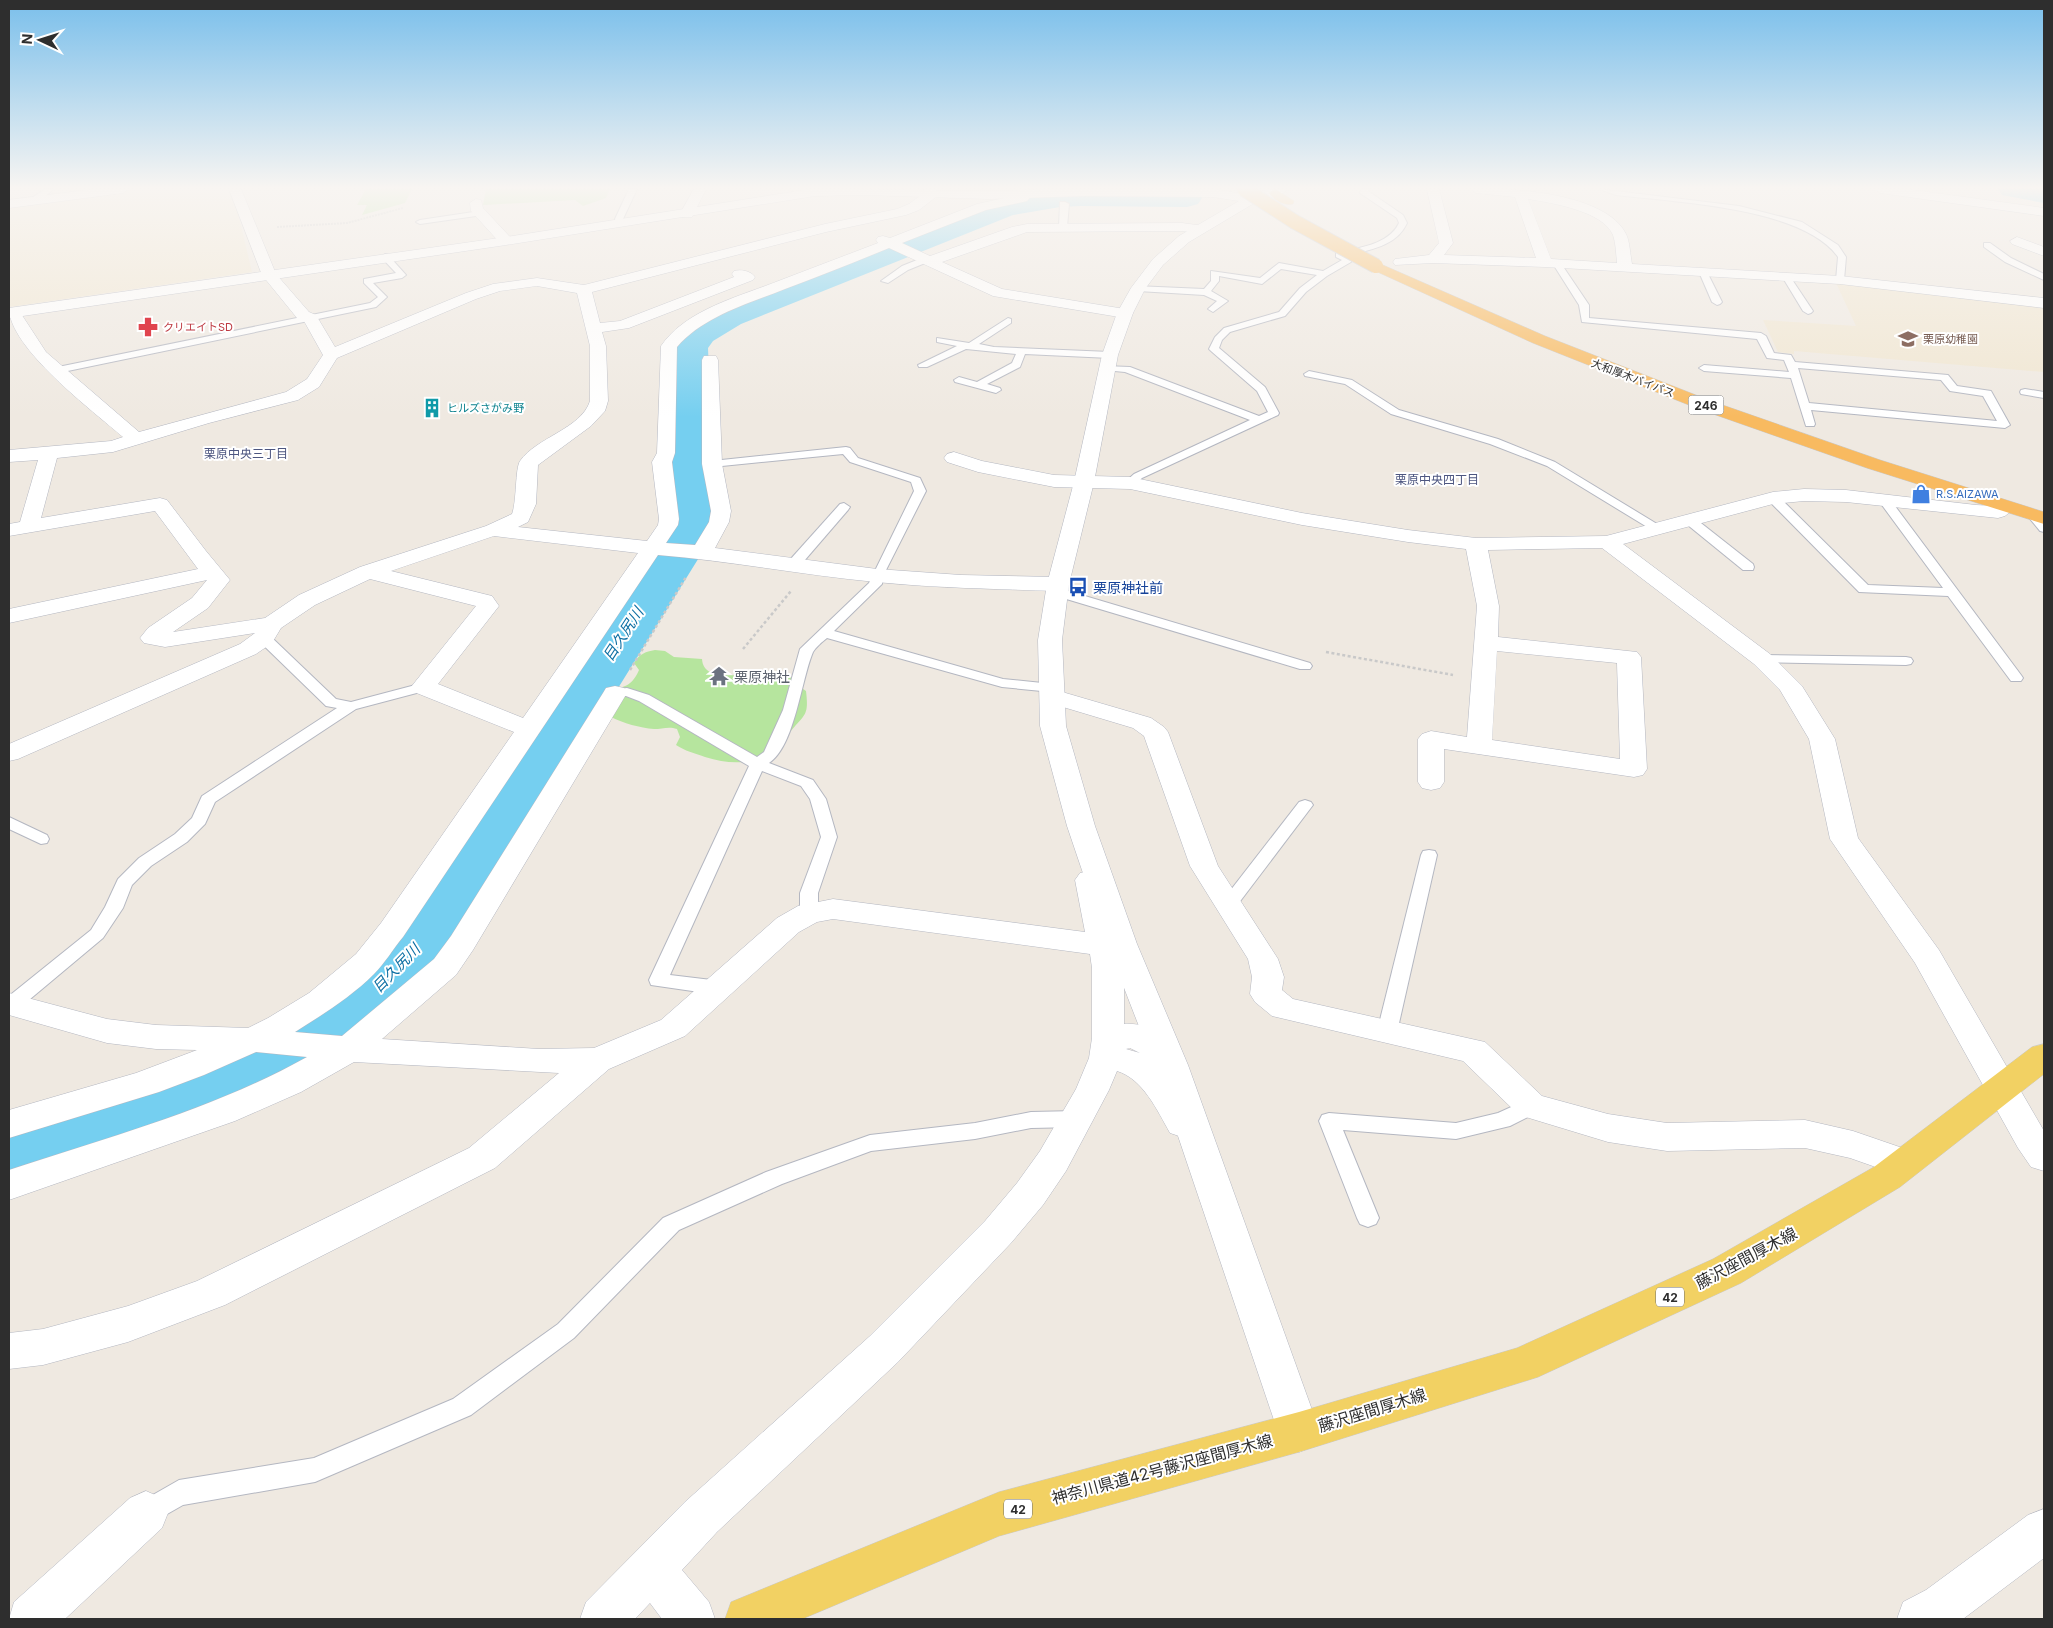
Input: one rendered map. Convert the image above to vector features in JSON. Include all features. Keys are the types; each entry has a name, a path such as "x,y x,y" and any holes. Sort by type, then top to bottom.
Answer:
{"highway":[{"name":"大和厚木バイパス","path":"1374,265 1519,332 1651,385 1785,434 2038,516"},
{"name":"大和厚木バイパス","path":"1405,265 1531,322 1703,386"},
{"path":"1798,412 1810,424 1829,430"}],"main road":[{"name":"藤沢座間厚木線","path":"1299,1432 1524,1364 1727,1271 1887,1178 2044,1056"},
{"name":"神奈川県道42号藤沢座間厚木線","path":"748,1619 999,1514 1299,1432"}],"street":[{"path":"265,265 269,274 303,315 310,318 331,355"},
{"path":"137,440 93,404 58,370 24,343 11,312 331,265"},
{"path":"9,456 92,450 137,440 203,419 292,396 313,383 331,355 471,296 498,288 537,282 584,290 684,265"},
{"path":"9,1124 154,1081 261,1040 311,1007 359,970 392,930 528,729 657,549 669,519 662,462 666,453 669,346 676,337 699,320 829,265"},
{"path":"939,265 998,293 1126,313"},
{"path":"1156,265 1138,288 1126,313 1109,362 1084,482 1058,588 1050,640 1053,726 1081,826 1122,944 1171,1065 1299,1432"},
{"path":"1575,265 1840,280 2044,303"},
{"path":"593,328 623,325 748,277 739,274"},
{"path":"9,753 248,649 307,600 368,572 493,530 521,518 526,504 528,464 585,422 596,410 599,401 598,346 584,290"},
{"path":"698,552 719,522 721,511 712,464 710,360"},
{"path":"19,528 49,453"},
{"path":"954,458 978,466 1054,481 1130,483 1302,519 1408,536 1476,544 1606,542 1656,527 1773,498 1804,495 1846,496 1976,512 1998,512 2006,507"},
{"path":"19,528 160,504 198,556 220,580 200,603 156,633 152,638 165,640 268,631"},
{"path":"493,530 698,552 877,576 1058,588"},
{"path":"1606,542 1762,659 1790,686 1822,739 1844,839 1928,958 2030,1138 2044,1157"},
{"path":"1476,544 1488,606 1478,746"},
{"path":"9,616 213,572"},
{"path":"368,572 484,601 488,606 423,687 528,729"},
{"path":"1432,782 1430,739 1634,769 1629,657 1486,643"},
{"path":"1052,692 1142,723 1155,732 1204,866 1263,959 1268,977 1266,994 1283,1008 1473,1051 1531,1106 1608,1128 1667,1137 1805,1134 1853,1145 1904,1163"},
{"path":"9,1185 223,1112 289,1083 407,1002 445,967 462,943 615,693"},
{"path":"1081,826 1108,968 1108,1038 1105,1057"},
{"path":"9,1351 43,1347 128,1324 211,1293 482,1158 597,1060 674,1028 788,925 809,913 833,909 1104,945"},
{"path":"9,1005 107,1031 156,1037 261,1040 340,1048 539,1061 597,1060"},
{"path":"603,1619 702,1518 884,1349 963,1269 1030,1194 1053,1161 1078,1119 1113,1039 1127,1035 1147,1040 1162,1053 1171,1065"},
{"path":"1105,1057 1128,1060 1144,1069 1159,1084 1209,1174"},
{"path":"31,1619 146,1513"},
{"path":"1937,1615 2044,1531"},
{"path":"655,1566 672,1596 692,1619"}],"lane":[{"path":"58,370 373,305 382,297 367,282 402,275 393,265"},
{"path":"886,281 905,268 914,265"},
{"path":"1130,483 1138,476 1274,413 1262,389 1214,349 1218,339 1227,330 1282,314 1303,290 1339,265"},
{"path":"1552,265 1584,305 1585,320 1761,336 1770,356 1788,357 1794,370 1798,412 2005,425 1987,393 1954,389 1944,377 1794,370 1704,368"},
{"path":"1840,280 1841,265"},
{"path":"2019,265 2044,277"},
{"path":"1206,292 1215,282 1214,274 1262,281 1279,266 1324,274"},
{"path":"1702,272 1717,302"},
{"path":"1787,278 1808,311"},
{"path":"1138,288 1206,292 1223,300 1214,310"},
{"path":"923,365 967,346 1008,321"},
{"path":"940,340 967,346 1109,362 1260,420"},
{"path":"978,385 1016,365 1022,351"},
{"path":"1309,374 1348,382 1395,412 1458,430 1550,464 1656,527"},
{"path":"959,380 996,390"},
{"path":"2025,392 2044,395"},
{"path":"712,464 846,450 854,460 916,480 920,491 877,576 875,584 807,649 790,710 771,755 757,764 658,980 720,988"},
{"path":"1773,498 1864,589 1953,592"},
{"path":"1885,501 2016,678"},
{"path":"802,567 844,507"},
{"path":"2038,516 2044,528"},
{"path":"1688,519 1748,567"},
{"path":"1058,588 1305,666"},
{"path":"268,631 330,703 351,706"},
{"path":"825,633 1002,683 1052,692"},
{"path":"1762,659 1906,661"},
{"path":"9,1005 96,934 114,908 124,884 145,862 181,838 199,820 208,799 351,706 423,687"},
{"path":"615,693 627,692 644,698 757,764 807,783 818,799 829,837 809,893 809,913"},
{"path":"1229,904 1305,805"},
{"path":"9,822 41,839"},
{"path":"1387,1032 1429,856"},
{"path":"1368,1218 1330,1121 1456,1131 1503,1120 1531,1106"},
{"path":"146,1513 179,1493 315,1470 462,1407 566,1331 671,1224 774,1178 870,1143 975,1131 1031,1120 1078,1119"}],"path":[{"path":"615,693 698,552"},
{"path":"743,649 802,567"},
{"path":"1305,666 1316,650 1483,681"}],"shaded area":[{"path":"9,265 250,265 252,272 9,307"},
{"name":"栗原幼稚園","path":"1836,283 2044,305 2044,372 1794,351 1794,354 1778,352 1763,320 1856,326"}],"green space":[{"path":"655,650 665,651 674,657 702,659 705,668 713,673 724,675 782,672 806,691 807,705 805,714 772,751 752,760 741,762 718,760 683,749 676,745 680,737 677,729 643,728 611,717 612,690 632,682 639,670 634,663 638,657"}],"waterway":[{"name":"目久尻川","path":"9,1150 193,1095 250,1075 368,998 398,970 443,913 688,535 696,512 690,471 689,348 699,333 728,316 858,265"}],"place":[{"name":"クリエイトSD","path":"148,327"},
{"name":"栗原幼稚園","path":"1908,339"},
{"name":"ヒルズさがみ野","path":"432,408"},
{"name":"R.S.AIZAWA","path":"1921,494"},
{"name":"栗原神社前","path":"1078,587"},
{"name":"栗原神社","path":"719,676"}],"district":[{"name":"栗原中央三丁目","path":"246,453"},
{"name":"栗原中央四丁目","path":"1437,479"}]}
